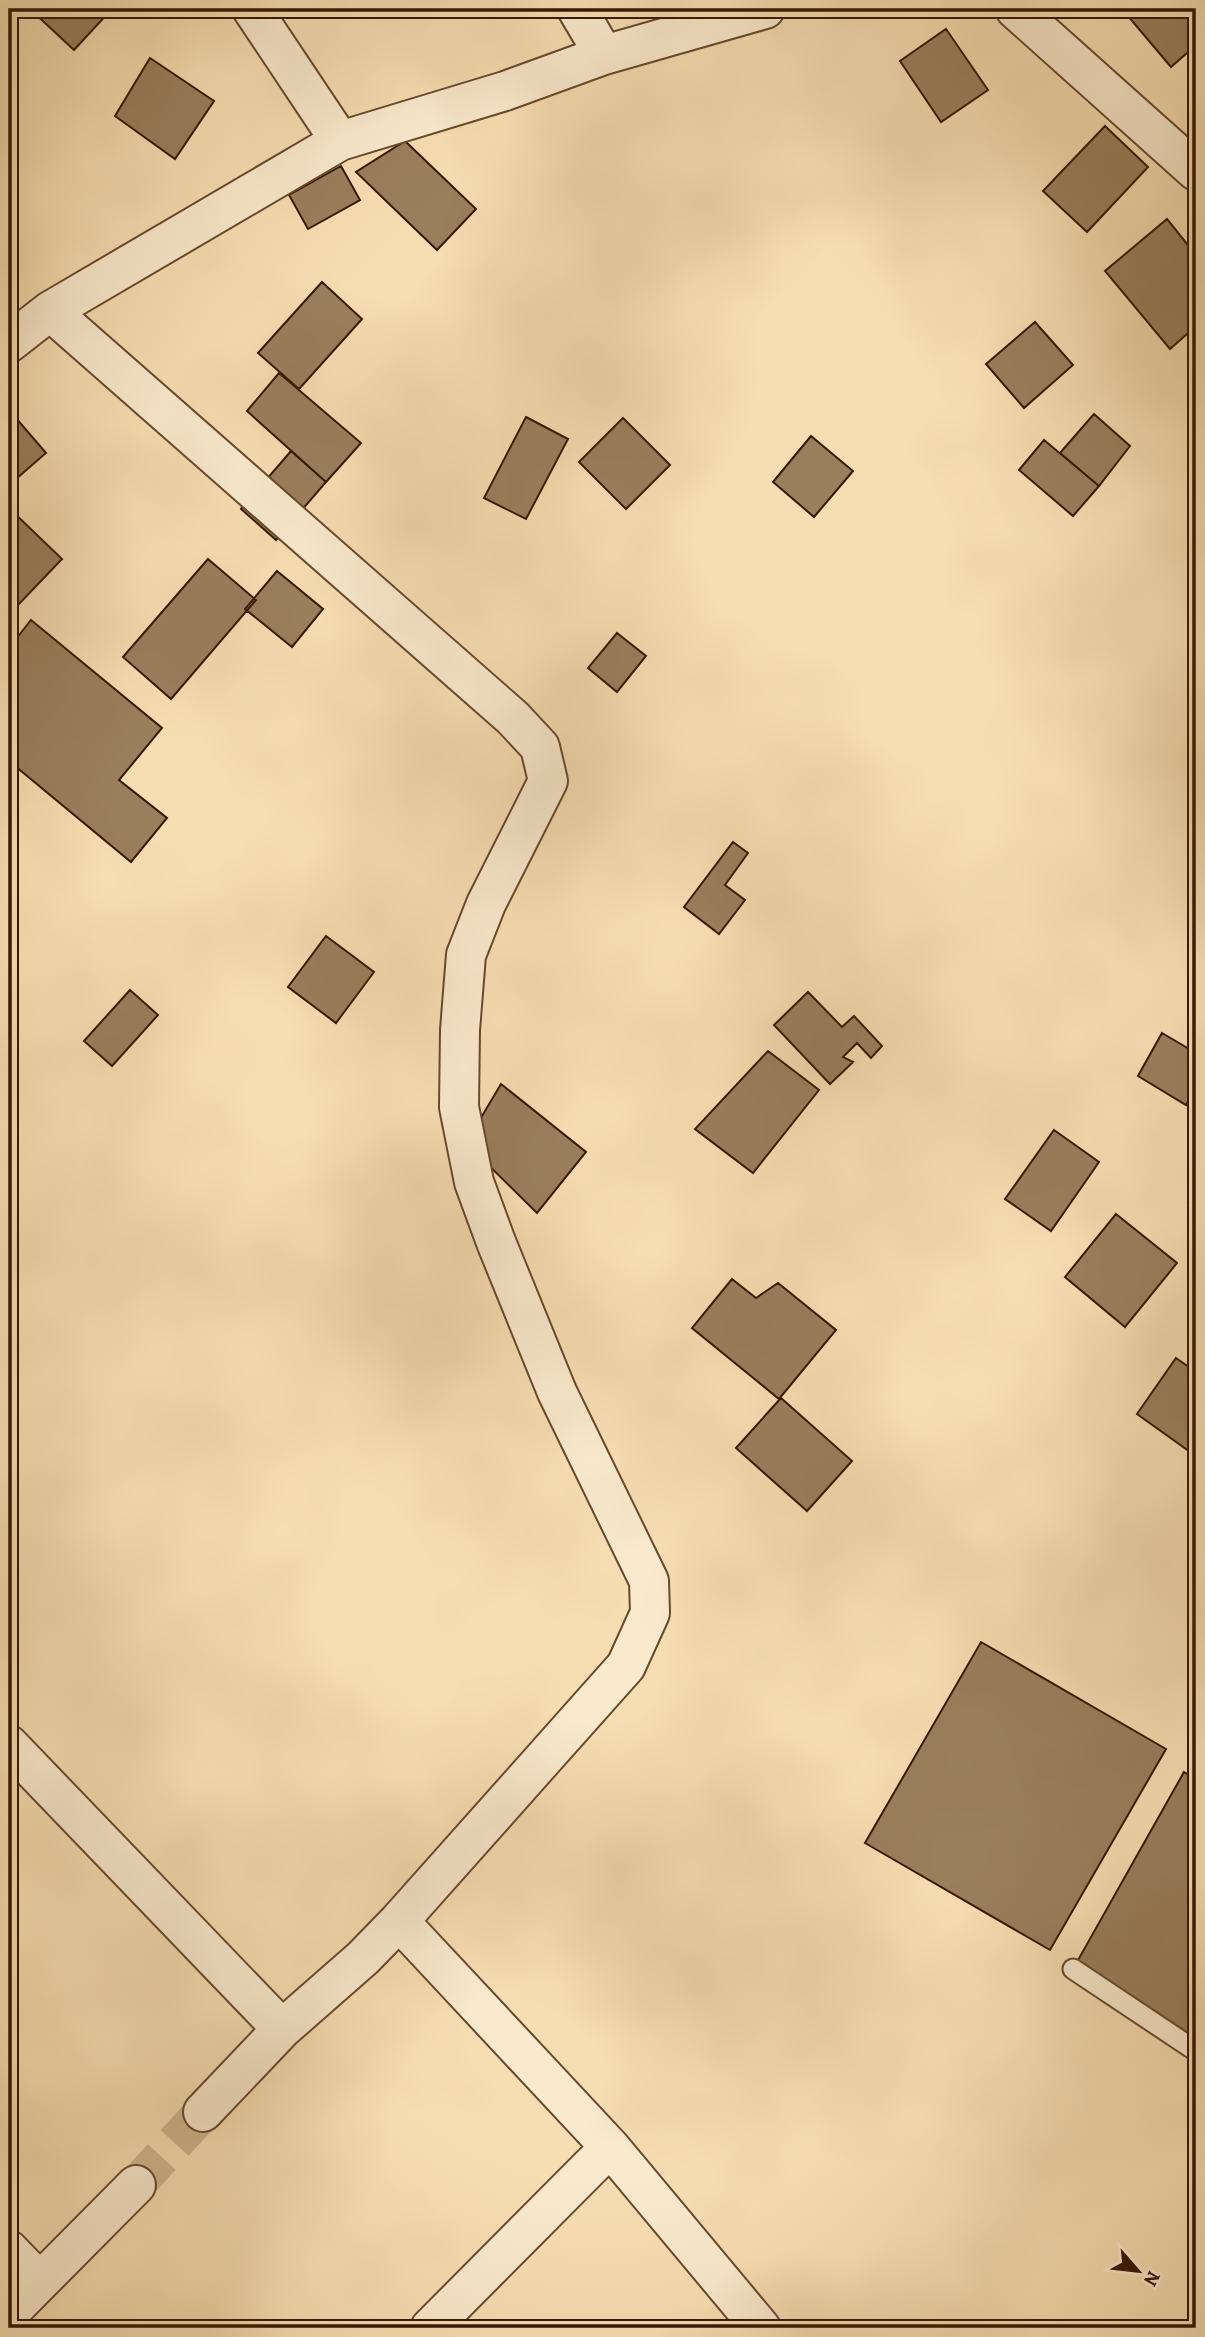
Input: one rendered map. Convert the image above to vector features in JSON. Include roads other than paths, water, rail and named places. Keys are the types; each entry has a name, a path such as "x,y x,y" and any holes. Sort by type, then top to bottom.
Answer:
{"street":[{"path":"252,9 341,141"},
{"path":"577,9 604,55"},
{"path":"9,343 50,311 341,141 505,91 604,55 765,9"},
{"path":"1014,9 1196,171"},
{"path":"50,311 513,718 540,747 548,781 486,904 466,955 460,1030 459,1107 474,1182 496,1242 557,1392 649,1581 650,1613 626,1665 399,1921 363,1958 282,2029 203,2112"},
{"path":"9,1745 282,2029"},
{"path":"399,1921 610,2147 761,2328"},
{"path":"430,2328 610,2147"},
{"path":"9,2313 136,2185"},
{"path":"9,2250 38,2281"}],"lane":[{"path":"1073,1969 1196,2050"}],"tunnel":[{"path":"136,2185 203,2112"}]}
